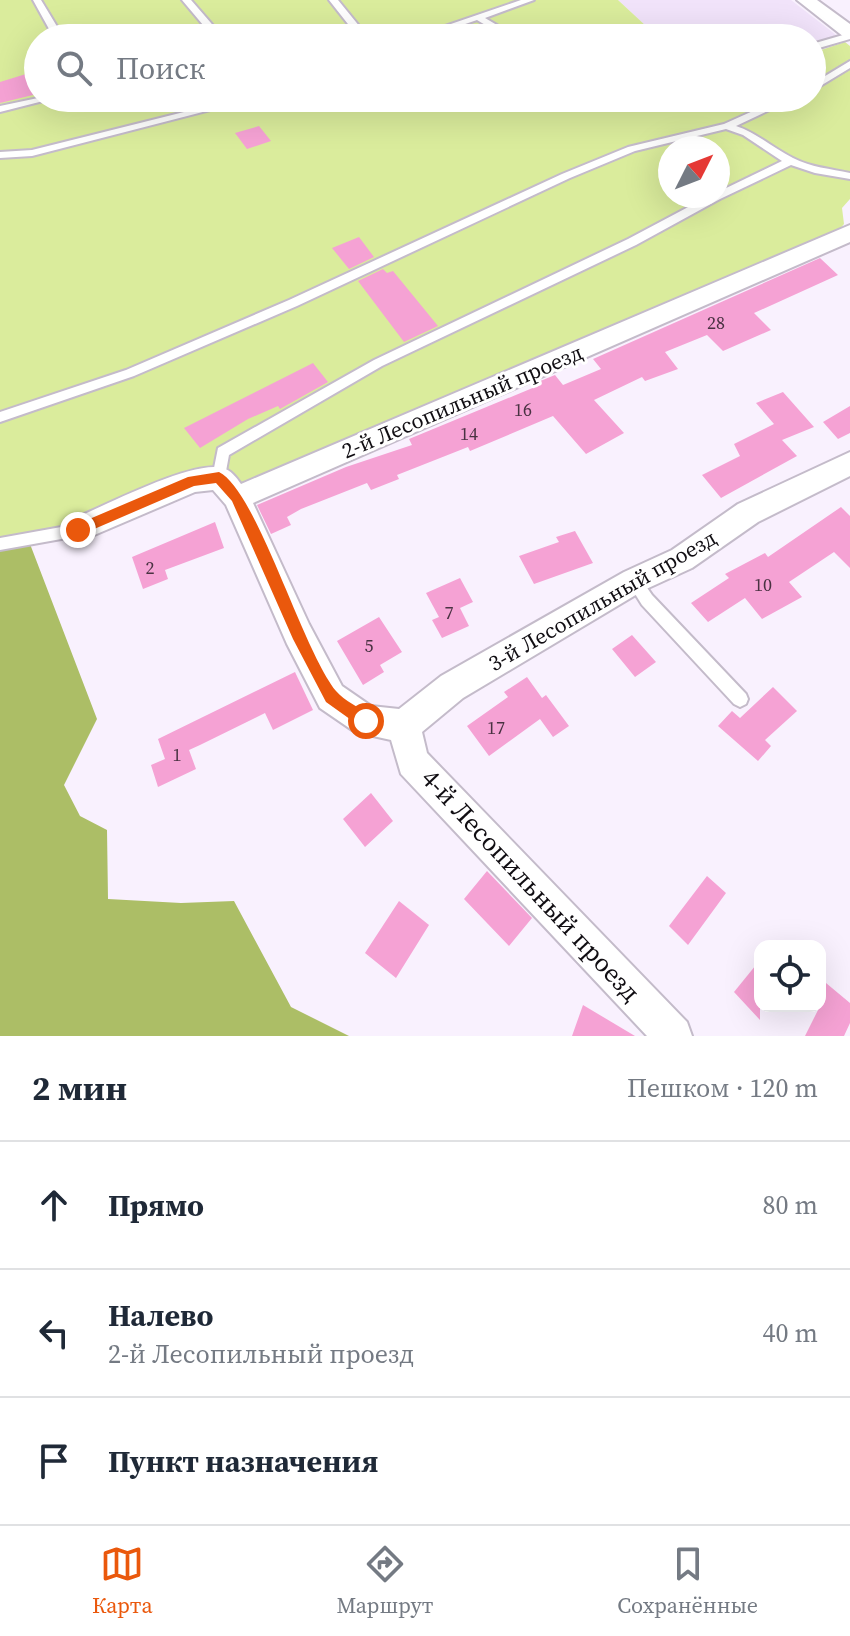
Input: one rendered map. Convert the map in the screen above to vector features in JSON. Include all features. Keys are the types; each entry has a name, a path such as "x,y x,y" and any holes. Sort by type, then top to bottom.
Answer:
{"street":[{"path":"806,0 850,35"},
{"name":"2-й Лесопильный проезд","path":"78,530 192,481 228,488 850,233"},
{"name":"3-й Лесопильный проезд","path":"404,726 452,687 634,581 682,559 748,513 850,463"},
{"path":"228,488 331,697 366,721 404,726"},
{"name":"4-й Лесопильный проезд","path":"404,726 413,762 673,1036"}],"lane":[{"path":"37,0 51,24"},
{"path":"186,0 207,24"},
{"path":"333,0 353,24"},
{"path":"460,24 479,18 487,9 530,0"},
{"path":"479,18 490,24"},
{"path":"826,43 850,35"},
{"path":"826,79 850,64"},
{"path":"0,109 24,104"},
{"path":"0,155 32,153 196,112"},
{"path":"0,417 130,373 293,303 566,176 632,149 727,126 758,112"},
{"path":"727,126 747,133 790,161 815,170 850,176"},
{"path":"730,190 790,161"},
{"path":"228,488 223,452 378,363 632,242 696,208"},
{"path":"0,544 78,530"},
{"path":"634,581 647,600 740,699"}],"shaded area":[{"path":"618,0 791,0 822,24 644,24"},
{"path":"826,27 845,42 826,48"}],"green space":[{"path":"0,0 618,0 644,24 24,24 24,112 826,112 826,48 845,42 850,46 850,199 842,208 844,224 839,230 241,490 226,472 30,544 0,550"},
{"path":"30,544 97,719 64,785 80,816 107,830 108,899 181,903 234,901 291,1007 349,1036 0,1036 0,550"}],"building":[{"path":"24,75 24,97 0,103 0,82"},
{"path":"259,126 271,141 247,149 235,133"},
{"path":"359,237 374,257 349,269 332,248"},
{"path":"820,258 838,275 754,313 771,330 723,351 707,335 665,352 678,369 645,381 642,377 594,400 624,433 586,454 553,416 470,451 468,447 397,475 399,479 371,490 367,483 301,509 287,517 291,525 271,534 257,505 346,467 412,445 409,439 535,387 533,384 555,375 563,385 601,369 593,359"},
{"path":"383,269 387,273 393,271 438,326 404,342 358,281"},
{"path":"313,363 328,382 280,409 278,406 248,419 200,448 184,428"},
{"path":"783,392 814,427 782,440 797,456 721,498 702,475 740,456 734,444 774,424 756,403"},
{"path":"850,406 850,433 838,439 823,422"},
{"path":"841,507 850,516 850,568 834,552 789,582 802,597 762,619 745,598 708,622 691,603 729,578 725,574 765,553 768,557"},
{"path":"215,522 224,548 165,570 168,579 143,589 132,557"},
{"path":"575,531 593,563 534,584 519,556 559,542 556,537"},
{"path":"460,578 473,602 460,608 469,626 442,638 432,620 439,617 426,593"},
{"path":"379,617 402,652 380,665 384,672 363,685 337,641"},
{"path":"632,635 656,662 635,677 612,649"},
{"path":"295,672 313,710 273,730 265,713 189,750 196,769 158,787 151,765 165,759 158,739"},
{"path":"527,677 542,698 546,695 569,726 553,737 540,719 489,756 467,726 508,697 504,692"},
{"path":"773,687 797,711 765,740 771,746 758,761 718,726 732,711 740,718"},
{"path":"371,793 393,821 365,847 343,819"},
{"path":"487,871 532,918 509,946 464,899"},
{"path":"707,876 726,893 688,945 669,926"},
{"path":"399,901 429,925 396,978 365,953"},
{"path":"754,967 754,1012 760,1012 760,1020 734,992"},
{"path":"826,983 850,1003 850,1023 844,1036 805,1036 817,1012 826,1012"},
{"path":"583,1005 635,1036 572,1036"}],"route":[{"path":"78,530 192,481 219,478 237,498 298,634 331,697 366,721"}]}
